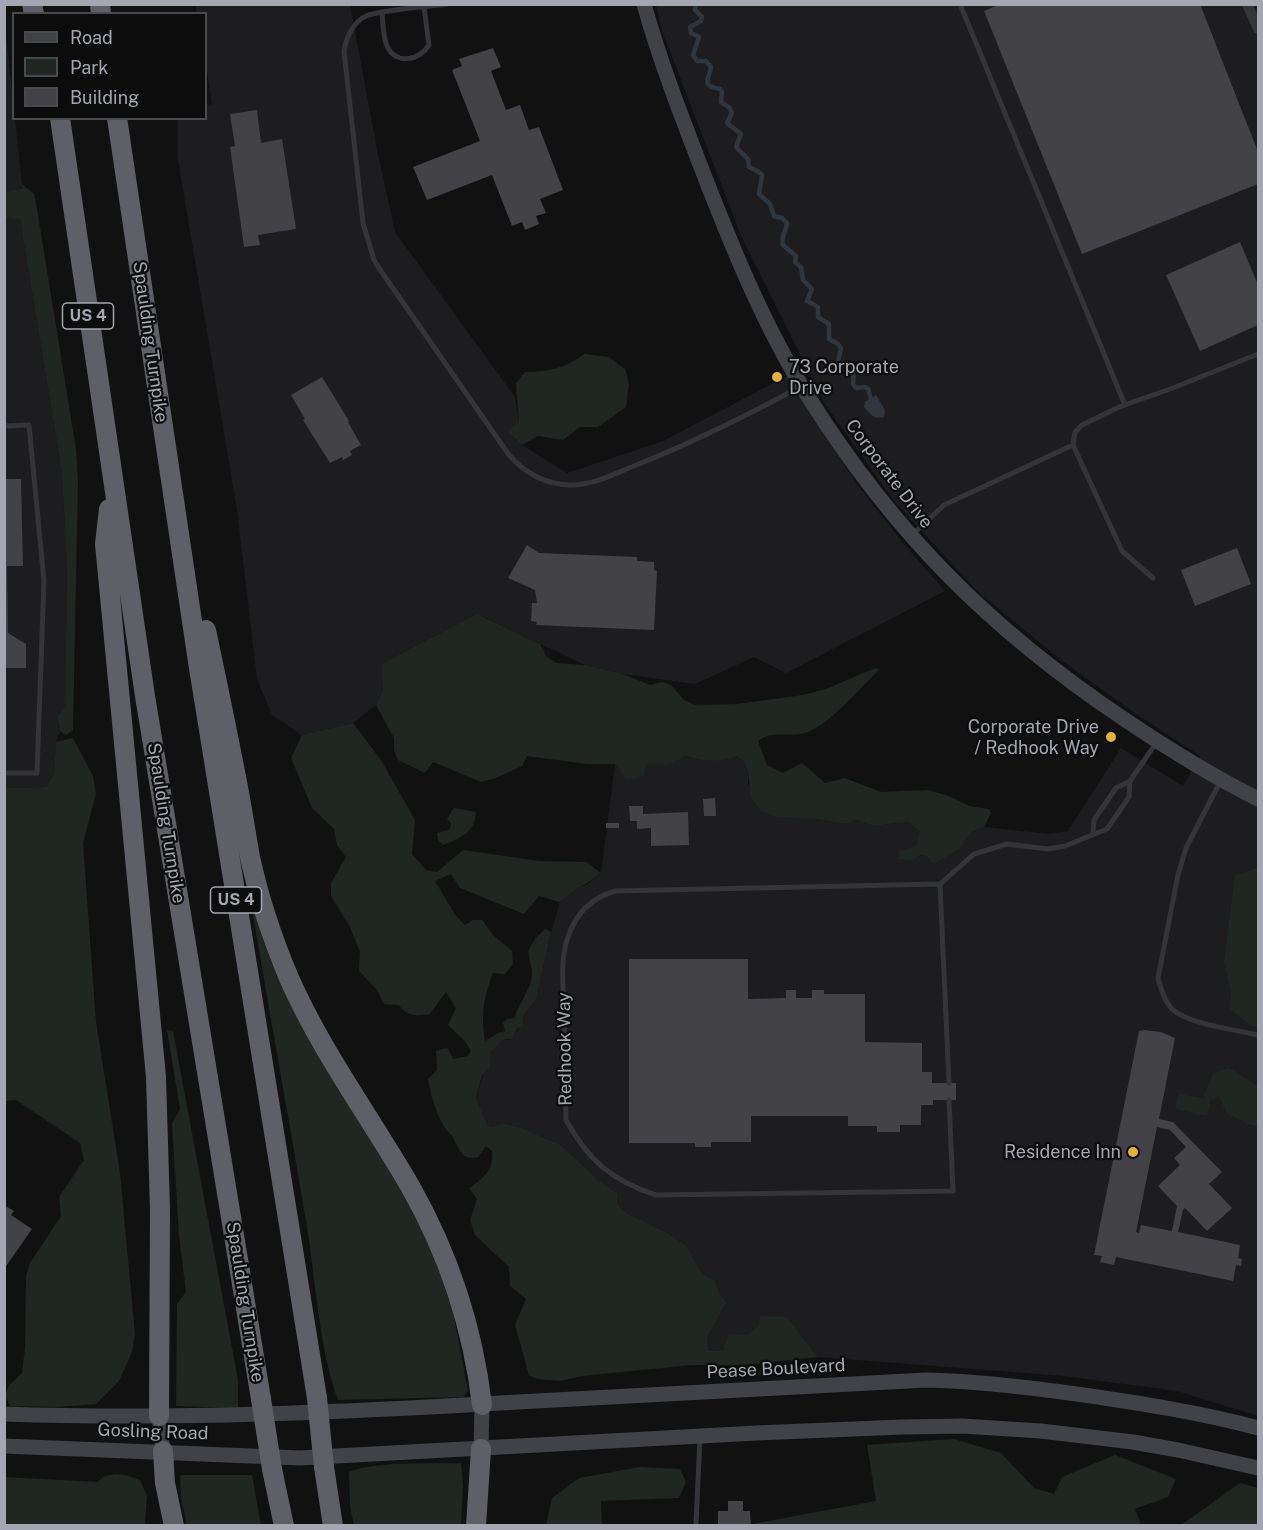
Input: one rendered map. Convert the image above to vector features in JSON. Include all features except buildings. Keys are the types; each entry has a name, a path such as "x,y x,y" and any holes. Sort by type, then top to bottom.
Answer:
{"highway":[{"name":"Spaulding Turnpike","path":"59,120 112,484 161,797 272,1469 284,1526"},
{"name":"Spaulding Turnpike","path":"117,120 207,715 317,1398 333,1526"},
{"path":"159,402 236,773 251,859 265,913 290,980 312,1023 410,1187 440,1248 465,1319 479,1378 482,1405"},
{"path":"112,484 105,544 156,1077 160,1209 159,1416"},
{"path":"476,1526 482,1449"},
{"path":"163,1451 165,1483 174,1526"}],"street":[{"name":"Corporate Drive","path":"644,4 672,92 717,208 768,323 802,386 850,460 884,505 936,565 982,610 1032,652 1095,700 1157,741 1221,778 1257,794"},
{"path":"1247,4 1258,29"},
{"name":"Pease Boulevard","path":"292,1413 482,1405 926,1380 994,1383 1150,1405 1258,1428"},
{"path":"482,1405 482,1449 700,1436 903,1427 974,1427 1041,1431 1133,1442 1258,1468"},
{"name":"Gosling Road","path":"4,1414 159,1416 292,1413"},
{"path":"159,1416 163,1451"},
{"name":"Gosling Road","path":"4,1446 300,1458 482,1449"}],"lane":[{"path":"447,4 365,16 346,41 344,51 363,224 374,260 381,271 509,455 520,467 535,477 569,485 601,479 694,441 765,407 802,386"},
{"path":"960,4 1125,405"},
{"path":"382,13 387,46 394,55 403,59 414,58 424,53 429,45 424,7"},
{"path":"1153,578 1122,551 1073,445 1076,432 1082,425 1125,405 1258,354"},
{"path":"4,426 29,425 44,581 37,772 4,773"},
{"path":"910,536 944,505 1073,445"},
{"path":"1093,834 1094,820 1116,788 1130,781 1157,741"},
{"path":"1221,778 1186,848 1178,875 1158,978 1162,994 1171,1008 1184,1018 1258,1035"},
{"path":"949,1083 940,884 974,854 1007,844 1048,849 1065,846 1107,829 1129,797 1130,781"},
{"name":"Redhook Way","path":"940,884 615,891 600,896 589,903 574,922 567,939 563,965 566,1120 578,1141 599,1164 631,1187 656,1195 952,1191 949,1100"},
{"path":"696,1523 700,1436"}],"shaded area":[{"path":"196,5 350,5 395,232 515,397 519,422 507,431 522,445 567,473 663,441 787,376 857,484 903,543 945,591 786,673 754,657 695,684 623,674 585,665 477,614 381,664 383,691 376,705 353,723 302,735 272,715 257,679 237,510 178,160 178,120 207,120 207,105 212,104 207,72 207,12 197,12"},
{"path":"656,5 1258,5 1258,1416 1177,1391 1064,1376 818,1357 787,1317 759,1324 747,1336 723,1350 709,1351 707,1337 727,1302 720,1294 715,1281 700,1271 687,1246 666,1232 624,1212 617,1203 618,1194 598,1180 561,1145 522,1128 502,1123 488,1126 476,1098 490,1053 524,1024 523,1016 536,1000 560,902 570,892 589,883 601,873 615,764 676,762 685,756 737,756 744,762 748,772 748,785 814,819 847,824 856,820 873,826 909,822 920,832 916,847 911,847 920,855 928,857 960,848 971,833 984,827 1049,834 1068,831 1121,748 1183,786 1200,756 1136,714 1061,660 977,591 895,502 824,403 742,238 662,31"},
{"path":"4,16 12,91 12,120 15,120 22,184 20,218 62,474 67,568 65,708 57,716 60,731 56,742 54,774 46,787 5,788"},
{"path":"876,395 885,410 884,417 881,418 870,414 864,407 865,402"}],"green space":[{"path":"22,184 34,194 76,449 78,482 73,730 66,735 60,731 57,716 65,708 67,568 62,474 20,219 5,217 5,193 22,189"},
{"path":"584,354 609,357 625,369 629,384 626,407 598,427 580,427 563,440 538,436 522,445 507,431 519,422 516,383 525,372 556,368 571,363"},
{"path":"477,614 540,644 546,656 556,663 585,665 623,674 650,685 662,682 671,685 684,700 695,705 737,704 803,695 826,689 875,668 880,669 836,713 817,727 802,734 777,734 758,741 767,765 783,773 802,763 825,783 845,778 881,792 928,790 949,796 969,806 989,809 991,813 984,827 971,833 961,848 935,863 928,857 920,855 912,860 899,859 899,851 916,846 920,832 909,822 873,826 856,820 847,824 778,817 761,811 751,798 748,772 744,762 737,756 717,761 685,756 667,764 648,764 643,776 626,780 615,764 587,764 527,756 522,766 481,782 433,762 425,773 398,760 394,750 394,738 376,705 383,691 381,664"},
{"path":"353,723 381,760 415,820 412,854 426,870 437,872 463,850 539,861 586,862 601,873 560,902 539,896 524,914 460,888 451,874 435,881 456,916 465,925 473,920 482,920 493,935 512,951 513,964 505,974 493,973 487,991 483,1014 485,1041 505,1031 503,1023 507,1019 515,1018 532,977 528,951 545,929 551,932 536,1000 523,1016 524,1025 516,1030 513,1038 503,1040 490,1053 490,1067 482,1075 476,1098 488,1126 502,1123 522,1128 561,1145 598,1180 618,1194 617,1203 624,1212 666,1232 687,1246 700,1271 715,1281 720,1294 727,1302 707,1337 709,1351 723,1350 729,1334 748,1335 759,1324 760,1316 787,1317 818,1357 743,1365 692,1365 582,1376 560,1381 537,1379 529,1375 515,1325 526,1299 510,1286 509,1267 475,1235 470,1220 477,1199 469,1188 487,1173 490,1168 492,1151 486,1146 478,1157 472,1158 461,1152 440,1119 429,1085 428,1079 437,1070 436,1051 447,1048 454,1059 468,1056 471,1051 464,1040 448,1025 456,1008 446,992 430,1014 409,1014 399,1005 384,1004 377,990 359,971 360,952 350,927 331,896 331,883 346,857 337,845 334,829 312,808 291,758 302,735"},
{"path":"73,738 93,776 96,794 83,843 96,1022 120,1173 135,1334 132,1352 119,1381 96,1404 57,1407 10,1406 5,1396 9,1385 22,1373 25,1348 26,1276 30,1263 61,1216 59,1197 84,1160 80,1143 16,1100 5,1101 5,788 46,787 54,774 56,742"},
{"path":"454,808 476,812 475,819 466,834 443,845 438,840 437,833 450,829 451,823 447,819"},
{"path":"1258,868 1258,1027 1249,1024 1229,1008 1231,993 1224,962 1235,875"},
{"path":"255,895 416,1215 440,1272 454,1317 468,1391 463,1397 338,1400 326,1357 306,1221 250,897"},
{"path":"167,1030 173,1031 238,1380 238,1408 176,1406 177,1304 186,1292 179,1235 172,1123 180,1109"},
{"path":"1229,1068 1258,1086 1258,1126 1227,1114 1219,1096 1210,1101 1207,1116 1175,1109 1179,1094 1206,1099 1203,1093 1207,1090 1213,1073"},
{"path":"954,1439 1001,1453 1034,1488 1054,1494 1062,1477 1115,1455 1176,1479 1168,1497 1135,1509 1141,1525 741,1526 876,1501 867,1445"},
{"path":"461,1463 463,1485 461,1525 354,1525 350,1507 349,1472 373,1466"},
{"path":"640,1467 680,1469 686,1482 679,1498 601,1501 602,1525 546,1525 552,1498 579,1478"},
{"path":"115,1474 140,1480 147,1496 145,1525 5,1525 5,1477 98,1482 103,1477"},
{"path":"180,1475 252,1475 261,1525 187,1525 181,1498"},
{"path":"1240,1483 1258,1488 1258,1525 1181,1525"}],"waterway":[{"path":"696,4 695,10 702,17 701,21 690,27 691,33 699,37 693,55 697,61 706,61 711,67 708,84 722,92 721,102 730,108 732,113 727,123 741,134 736,147 748,159 749,167 762,175 759,194 770,204 774,216 782,218 787,223 783,245 796,256 795,262 801,267 803,280 812,289 807,301 818,307 818,317 829,324 829,339 841,348 838,362 854,370 853,384 856,388 868,389 872,403"}],"place":[{"name":"73 Corporate Drive","path":"777,377"},
{"name":"Corporate Drive / Redhook Way","path":"1111,737"},
{"name":"Residence Inn","path":"1133,1152"}]}
